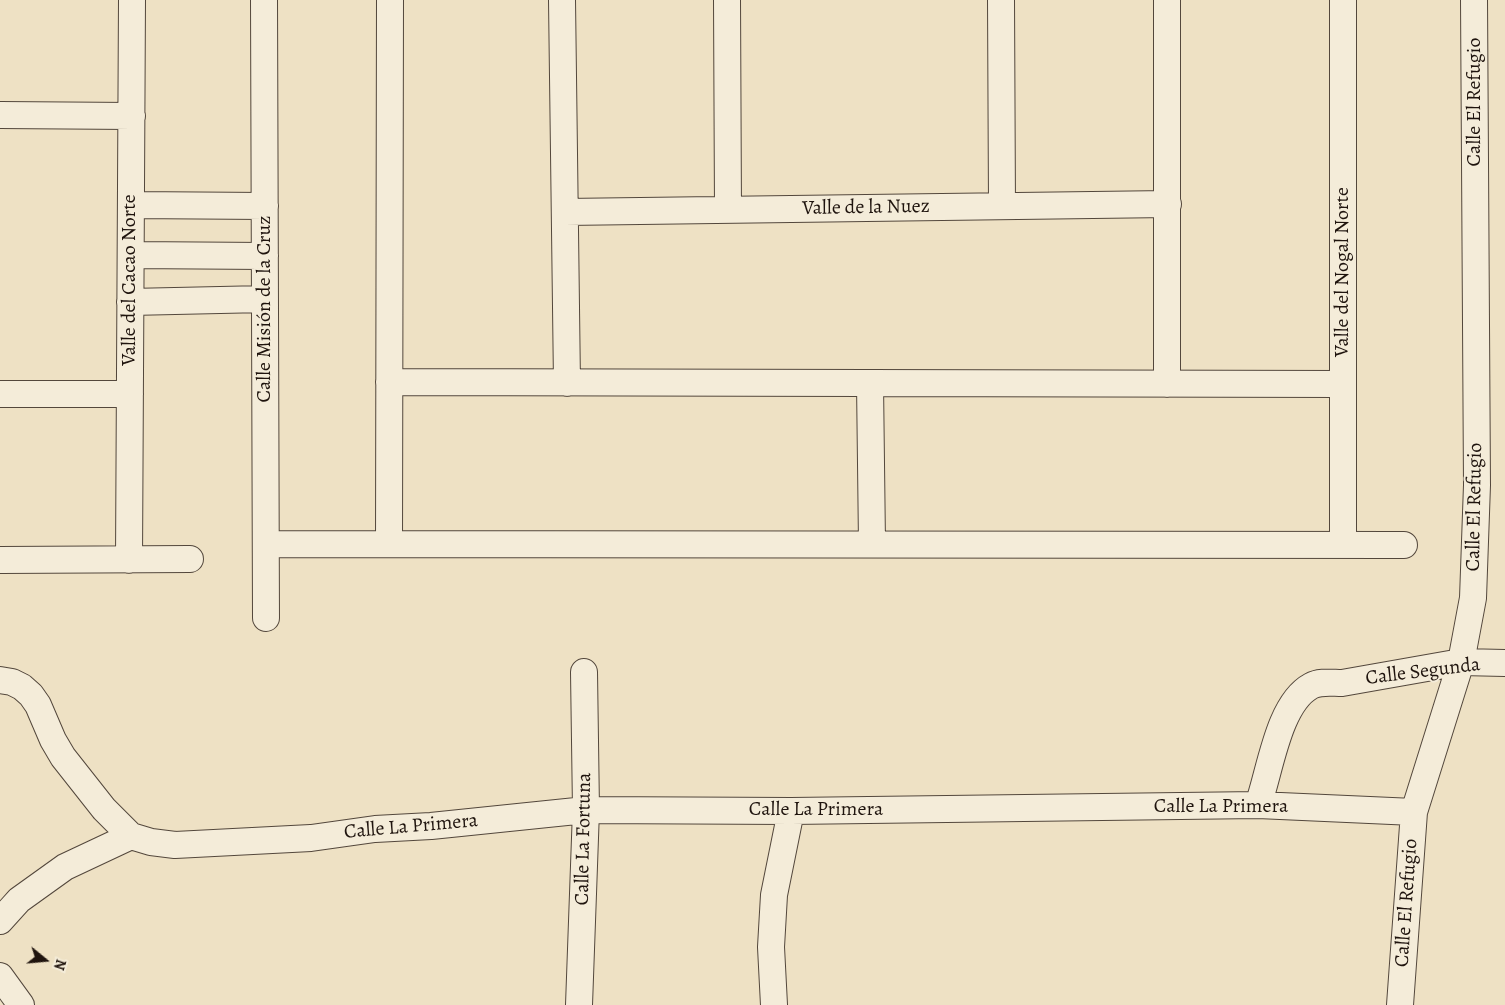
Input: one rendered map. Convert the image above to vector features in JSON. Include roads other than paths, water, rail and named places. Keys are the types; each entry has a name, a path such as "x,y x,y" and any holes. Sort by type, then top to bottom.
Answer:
{"street":[{"name":"Valle del Cacao Norte","path":"128,560 132,0"},
{"name":"Calle Misión de la Cruz","path":"264,0 266,618"},
{"path":"389,544 390,0"},
{"path":"562,0 567,383"},
{"path":"727,0 728,210"},
{"path":"1001,0 1002,206"},
{"path":"1167,0 1167,384"},
{"name":"Valle del Nogal Norte","path":"1343,0 1343,544"},
{"name":"Calle El Refugio","path":"1398,1001 1414,812 1461,662 1473,598 1478,485 1474,0"},
{"path":"0,115 132,116"},
{"name":"Valle de la Nuez","path":"565,212 1168,204"},
{"path":"131,205 265,206"},
{"path":"131,255 265,256"},
{"path":"130,302 265,299"},
{"path":"389,382 1343,384"},
{"path":"870,383 872,544"},
{"path":"0,394 130,394"},
{"path":"266,544 1404,545"},
{"path":"0,560 190,559"},
{"name":"Calle Segunda","path":"1258,805 1286,713 1301,694 1311,686 1322,683 1342,683 1461,662 1505,663"},
{"name":"Calle La Fortuna","path":"579,1005 586,810 584,672"},
{"path":"0,680 12,682 22,687 30,695 38,705 53,740 63,757 104,809 131,836 65,867 19,900 0,921"},
{"name":"Calle La Primera","path":"131,836 175,846 218,844 311,838 375,829 432,826 586,810 791,811 1258,805 1414,812"},
{"path":"774,1005 771,948 774,895 791,811"},
{"path":"0,976 22,1005"}]}
